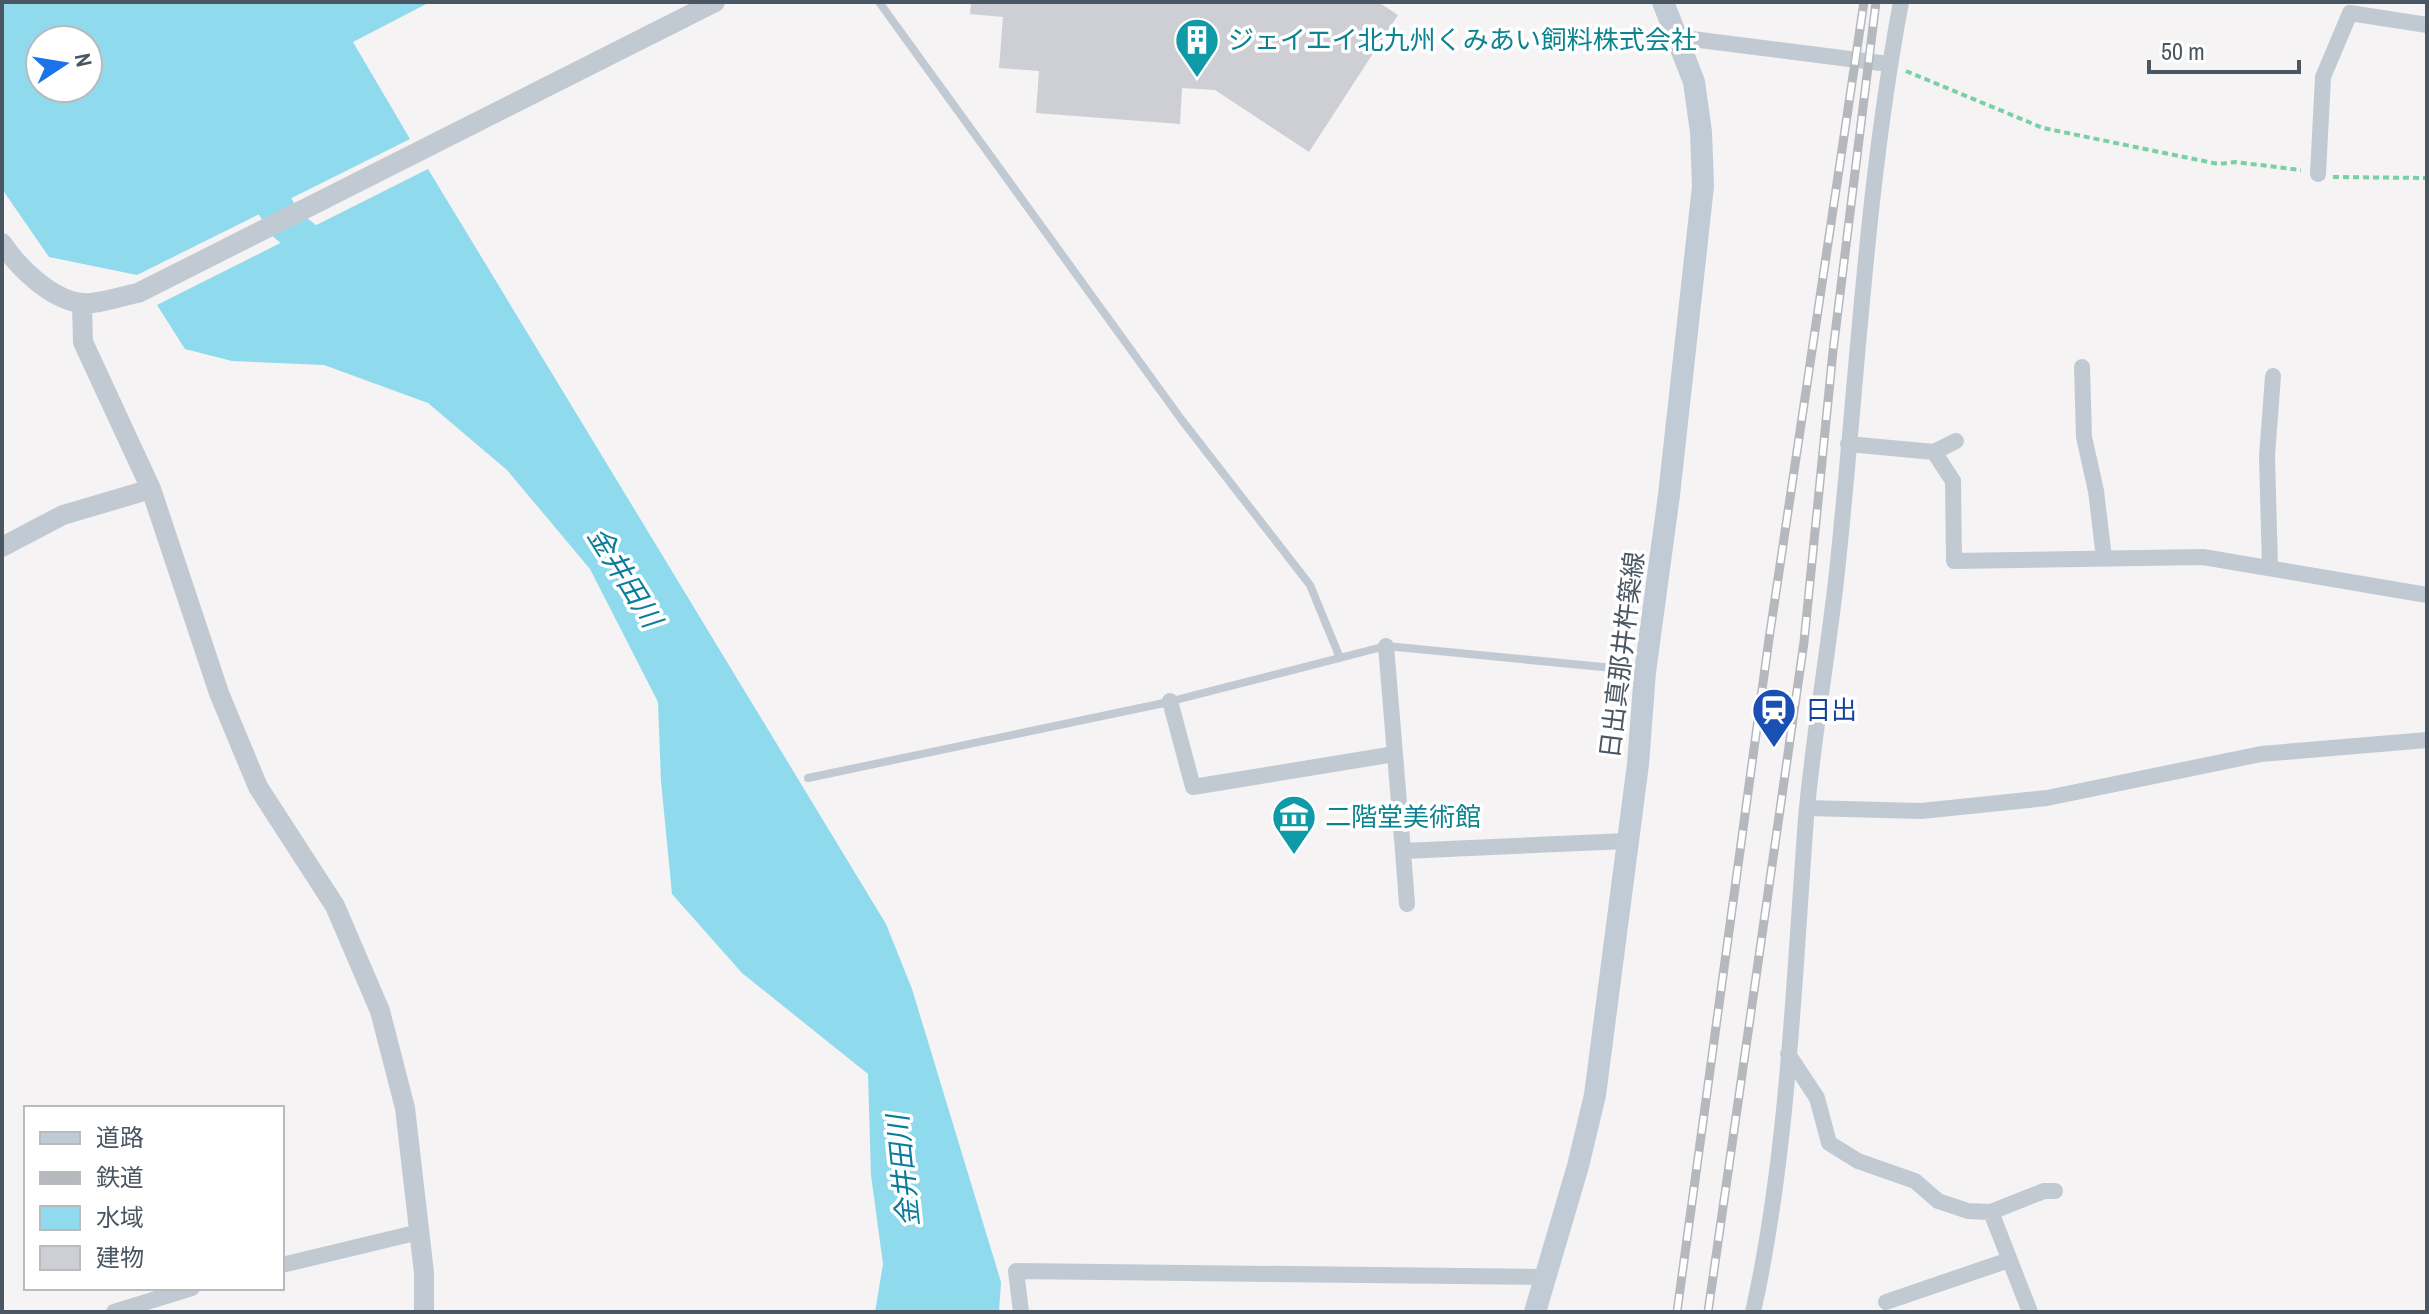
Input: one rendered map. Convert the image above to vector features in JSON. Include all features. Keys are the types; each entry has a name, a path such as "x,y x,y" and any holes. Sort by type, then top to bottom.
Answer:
{"main road":[{"name":"日出真那井杵築線","path":"1535,1312 1595,1095 1638,764 1645,672 1669,495 1703,186 1701,132 1694,82 1663,2"}],"street":[{"path":"2,243 13,260 52,292 82,303 138,293 715,2"},
{"path":"1753,1312 1765,1259 1788,1054 1807,808 1836,581 1866,237 1889,64 1901,2"},
{"path":"2318,174 2323,77 2350,13 2427,25"},
{"path":"1676,37 1889,64"},
{"path":"82,303 83,342 151,489 219,693 258,787 335,906 380,1011 405,1108 419,1232 424,1312"},
{"path":"2082,367 2084,437 2096,491 2104,558"},
{"path":"2270,568 2267,456 2273,376"},
{"path":"1848,444 1934,452 1956,441"},
{"path":"1934,452 1953,481 1954,561 2203,557 2427,595"},
{"path":"2,547 63,515 151,489"},
{"path":"1386,646 1407,904"},
{"path":"1170,701 1193,787 1395,754"},
{"path":"1807,808 1921,811 2047,798 2261,754 2427,740"},
{"path":"1403,851 1627,841"},
{"path":"1788,1054 1817,1098 1829,1143 1858,1161 1915,1181 1938,1201 1968,1211 1991,1212 2044,1191 2055,1191"},
{"path":"1991,1212 2030,1312"},
{"path":"284,1265 419,1232"},
{"path":"1886,1302 2009,1260"},
{"path":"1021,1312 1016,1271 1546,1277"},
{"path":"114,1312 186,1290"}],"lane":[{"path":"879,2 1181,419 1310,585 1340,658"},
{"path":"808,778 1170,701 1386,646 1645,672"}],"path":[{"path":"1889,64 2043,128 2147,152 2318,174 2427,178"}],"water":[{"path":"2,2 430,2 353,42 410,139 137,275 49,257 2,189"},
{"path":"428,169 886,924 912,989 1001,1282 999,1312 875,1312 883,1264 871,1175 868,1074 742,973 672,894 661,781 658,702 590,569 507,470 428,403 324,365 232,361 185,349 157,305"}],"building":[{"name":"ジェイエイ北九州くみあい飼料株式会社","path":"971,2 1378,2 1398,15 1309,152 1215,90 1182,88 1180,124 1036,113 1039,71 999,68 1003,17 970,14"}],"waterway":[{"name":"金井田川","path":"248,165 287,225 335,263"}],"railway":[{"path":"1677,1312 1769,639 1864,2"},
{"path":"1708,1312 1804,642 1833,351 1876,2"}],"place":[{"name":"ジェイエイ北九州くみあい飼料株式会社","path":"1197,79"},
{"name":"日出","path":"1774,749"},
{"name":"二階堂美術館","path":"1294,856"}]}
